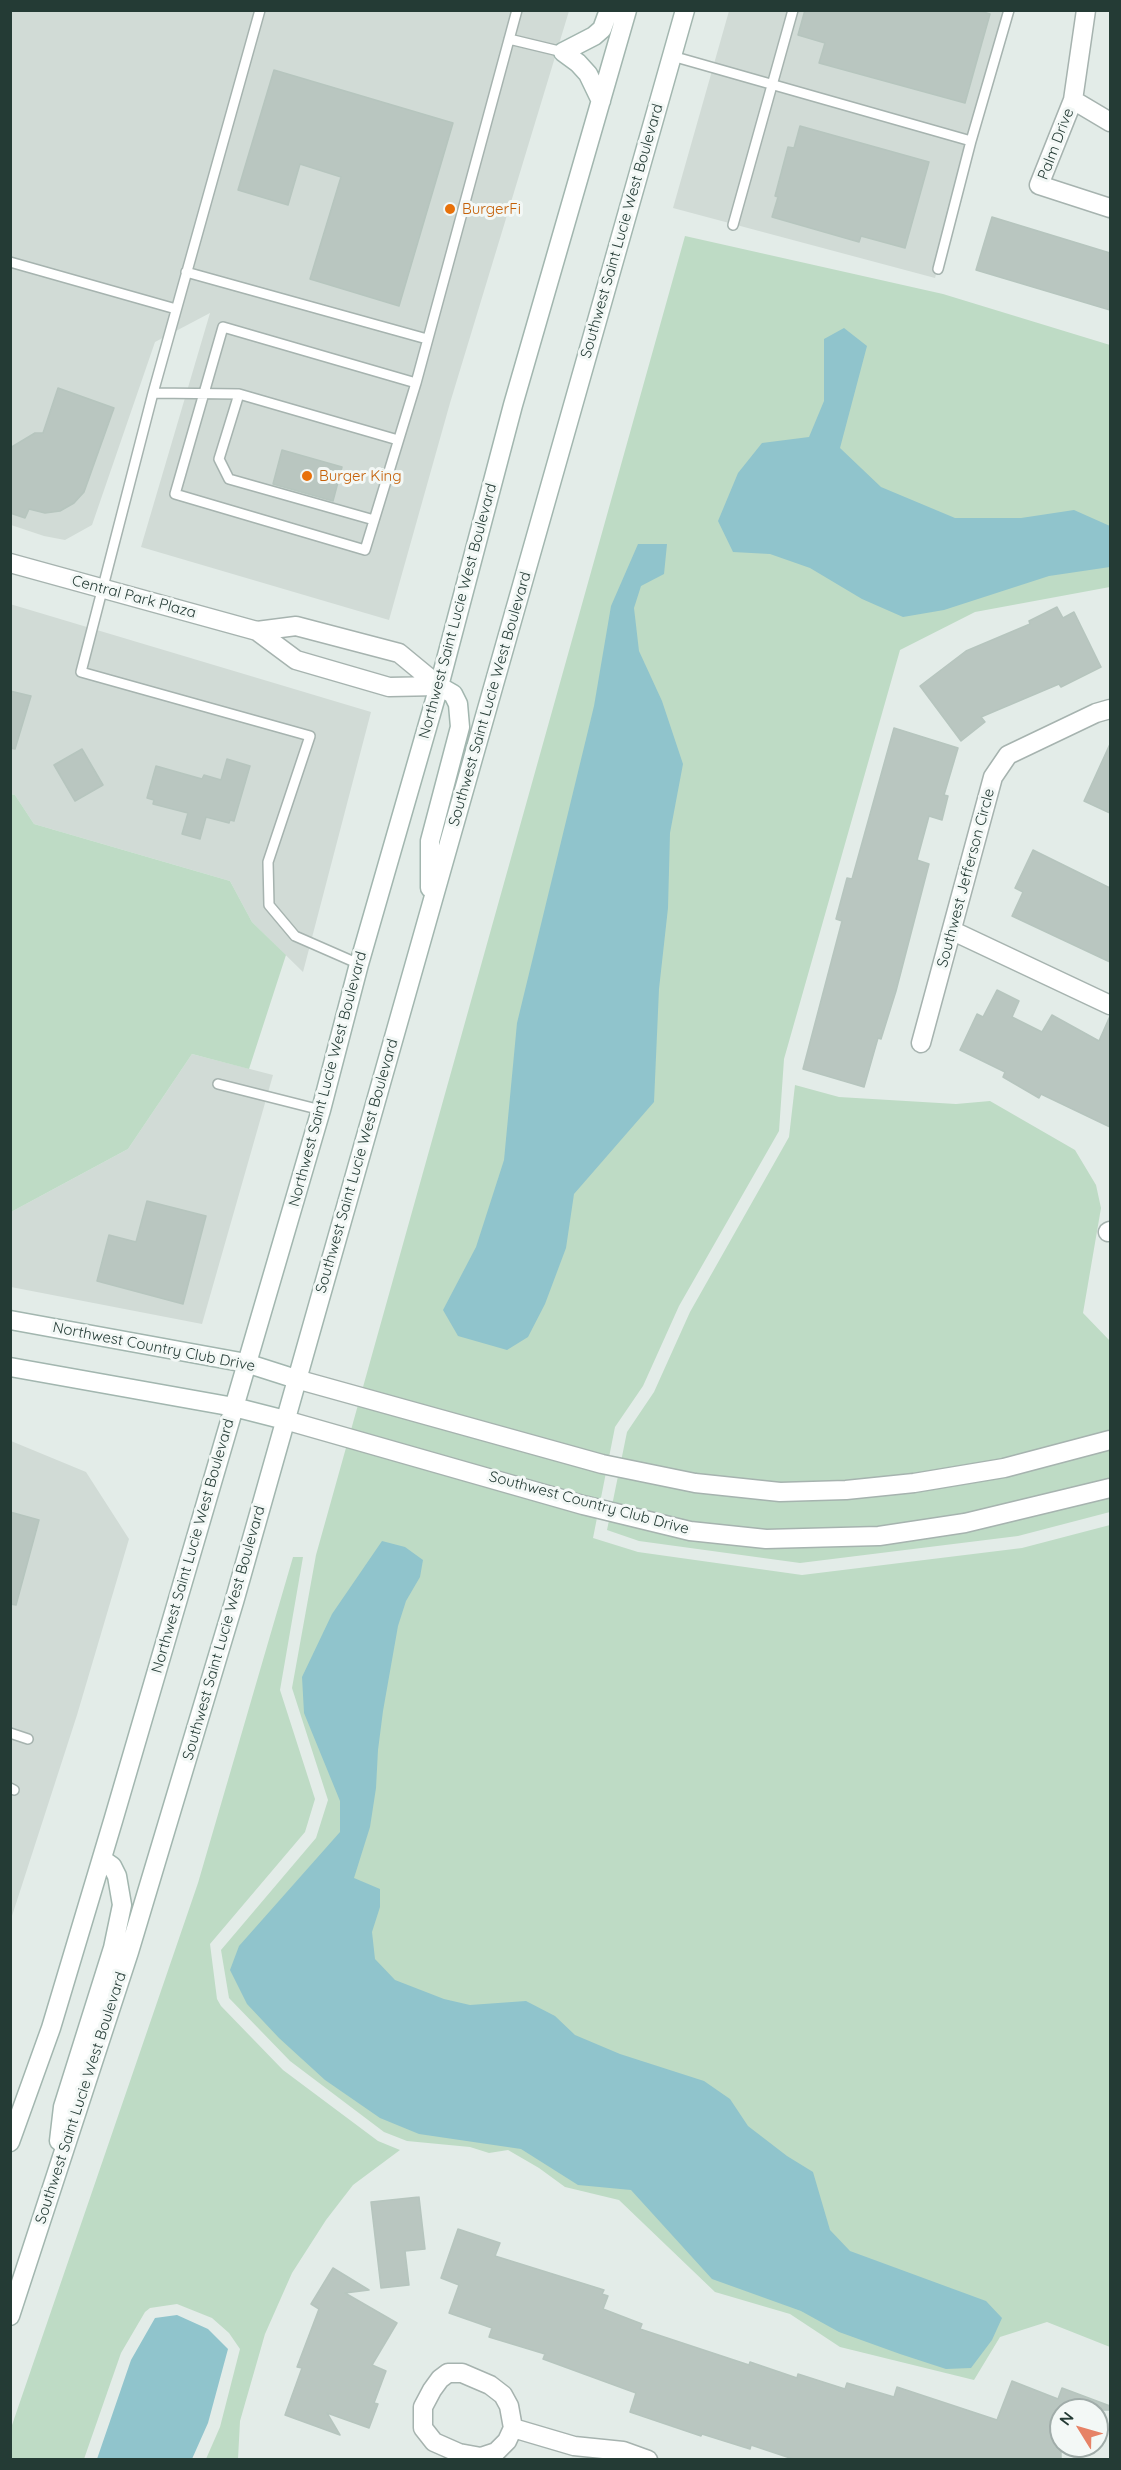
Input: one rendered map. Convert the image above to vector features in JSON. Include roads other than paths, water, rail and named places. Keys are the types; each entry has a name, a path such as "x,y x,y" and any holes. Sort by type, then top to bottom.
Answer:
{"main road":[{"path":"601,101 588,74 563,52 594,36 602,28 609,10"},
{"name":"Northwest Saint Lucie West Boulevard","path":"10,2142 51,2028 102,1859 321,1110 359,964 439,686 513,405 627,10"},
{"name":"Southwest Saint Lucie West Boulevard","path":"10,2316 129,1952 234,1602 685,10"},
{"name":"Palm Drive","path":"1086,10 1073,100 1039,185 1110,208"},
{"name":"Palm Drive","path":"1073,100 1110,122"},
{"name":"Central Park Plaza","path":"10,563 257,631 296,660 389,687 439,686"},
{"name":"Central Park Plaza","path":"257,631 296,626 399,653 439,686"},
{"path":"430,908 430,841 460,727 459,704 453,694 439,686"},
{"name":"Southwest Jefferson Circle","path":"921,1043 993,777 1008,754 1031,741 1096,712 1110,710"},
{"path":"953,931 1110,1005"},
{"name":"Northwest Country Club Drive","path":"10,1320 246,1363 296,1379"},
{"path":"10,1367 234,1407 285,1420"},
{"path":"296,1379 602,1464 695,1483 780,1491 846,1490 914,1483 1004,1467 1110,1440"},
{"name":"Southwest Country Club Drive","path":"285,1420 594,1507 690,1531 766,1539 879,1536 965,1523 1110,1488"},
{"path":"56,2174 63,2107 113,1948 122,1905 117,1876 112,1866 102,1859"},
{"path":"448,2373 462,2373 490,2385 503,2395 509,2406 513,2428 507,2441 496,2452 481,2457 459,2453 434,2442 423,2428 423,2407 440,2379 448,2373"},
{"path":"513,2428 574,2446 623,2451 648,2460"},
{"path":"574,2446 595,2460"}],"lane":[{"path":"260,10 153,393 81,672 310,736 268,862 269,905 295,936 359,964"},
{"path":"416,383 222,327 175,494 365,550 416,383 517,10"},
{"path":"733,225 793,10"},
{"path":"939,269 1009,10"},
{"path":"509,39 563,52"},
{"path":"672,56 972,141"},
{"path":"10,261 176,309"},
{"path":"186,272 427,339"},
{"path":"153,393 239,394 398,440"},
{"path":"239,394 219,459 229,479 374,520"},
{"path":"218,1084 321,1110"},
{"path":"10,1733 28,1739"}],"water":[{"path":"844,328 867,346 840,448 881,487 955,518 1021,518 1074,510 1110,526 1110,567 1049,576 944,610 903,617 862,599 810,568 770,554 733,552 718,521 738,473 762,443 809,437 824,401 824,339"},
{"path":"638,544 667,544 664,574 641,586 634,608 639,651 662,701 683,764 670,833 668,908 659,989 654,1102 574,1194 566,1248 545,1304 528,1337 507,1350 458,1336 443,1310 476,1247 504,1160 517,1023 594,706 611,606"},
{"path":"382,1541 405,1547 423,1560 420,1577 406,1601 398,1626 383,1711 370,1827 354,1878 380,1889 380,1907 372,1932 375,1959 395,1980 444,1999 470,2005 526,2001 555,2016 575,2035 620,2054 704,2081 730,2099 748,2126 787,2156 813,2172 830,2230 850,2251 986,2301 1002,2318 992,2340 971,2368 946,2369 900,2354 839,2332 801,2311 712,2279 631,2190 578,2185 521,2149 419,2134 380,2118 325,2080 279,2038 247,2004 230,1970 239,1946 340,1832 340,1801 304,1713 302,1677 332,1614"},
{"path":"177,2315 208,2329 228,2349 208,2423 192,2459 97,2459 131,2360 155,2318"}],"place":[{"name":"BurgerFi","path":"450,209"},
{"name":"Burger King","path":"307,476"}]}
